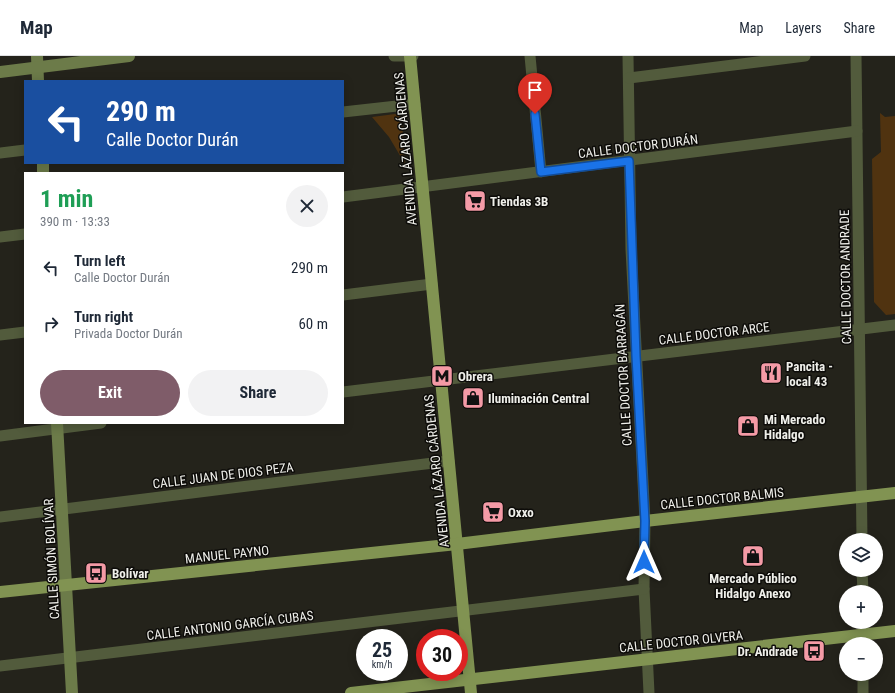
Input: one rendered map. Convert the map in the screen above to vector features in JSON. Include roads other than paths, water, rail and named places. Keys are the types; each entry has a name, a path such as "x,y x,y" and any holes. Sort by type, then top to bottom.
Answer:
{"main road":[{"name":"AVENIDA LÁZARO CÁRDENAS","path":"411,56 422,188 471,693"},
{"name":"CALLE DOCTOR BALMIS","path":"457,544 895,493"},
{"name":"MANUEL PAYNO","path":"0,592 457,544"},
{"name":"CALLE DOCTOR OLVERA","path":"870,637 895,631"},
{"name":"CALLE DOCTOR OLVERA","path":"350,693 648,658 839,641"}],"street":[{"path":"0,72 37,62 129,56"},
{"path":"394,56 411,56"},
{"path":"530,56 541,172"},
{"name":"CALLE DOCTOR BARRAGÁN","path":"628,56 629,161 636,356 645,521 644,589 649,693"},
{"path":"629,78 805,56"},
{"name":"CALLE DOCTOR ANDRADE","path":"856,56 862,533"},
{"path":"37,62 38,80"},
{"path":"344,112 415,104"},
{"name":"CALLE DOCTOR DURÁN","path":"344,197 857,131"},
{"path":"0,153 24,150"},
{"path":"0,237 24,234"},
{"path":"344,295 432,284"},
{"name":"CALLE DOCTOR ARCE","path":"344,392 895,326"},
{"path":"0,335 24,332"},
{"path":"0,436 57,426 86,424"},
{"name":"CALLE SIMÓN BOLÍVAR","path":"57,426 72,693"},
{"name":"CALLE JUAN DE DIOS PEZA","path":"0,517 449,460"},
{"name":"CALLE ANTONIO GARCÍA CUBAS","path":"0,666 644,589"},
{"path":"863,681 863,693"}],"place":[{"name":"Tiendas 3B","path":"475,201"},
{"name":"Pancita - local 43","path":"771,373"},
{"name":"Obrera","path":"442,376"},
{"name":"Iluminación Central","path":"473,398"},
{"name":"Mi Mercado Hidalgo","path":"748,426"},
{"name":"Oxxo","path":"493,512"},
{"name":"Mercado Público Hidalgo Anexo","path":"753,556"},
{"name":"Bolívar","path":"96,573"},
{"name":"Dr. Andrade","path":"814,651"}]}
